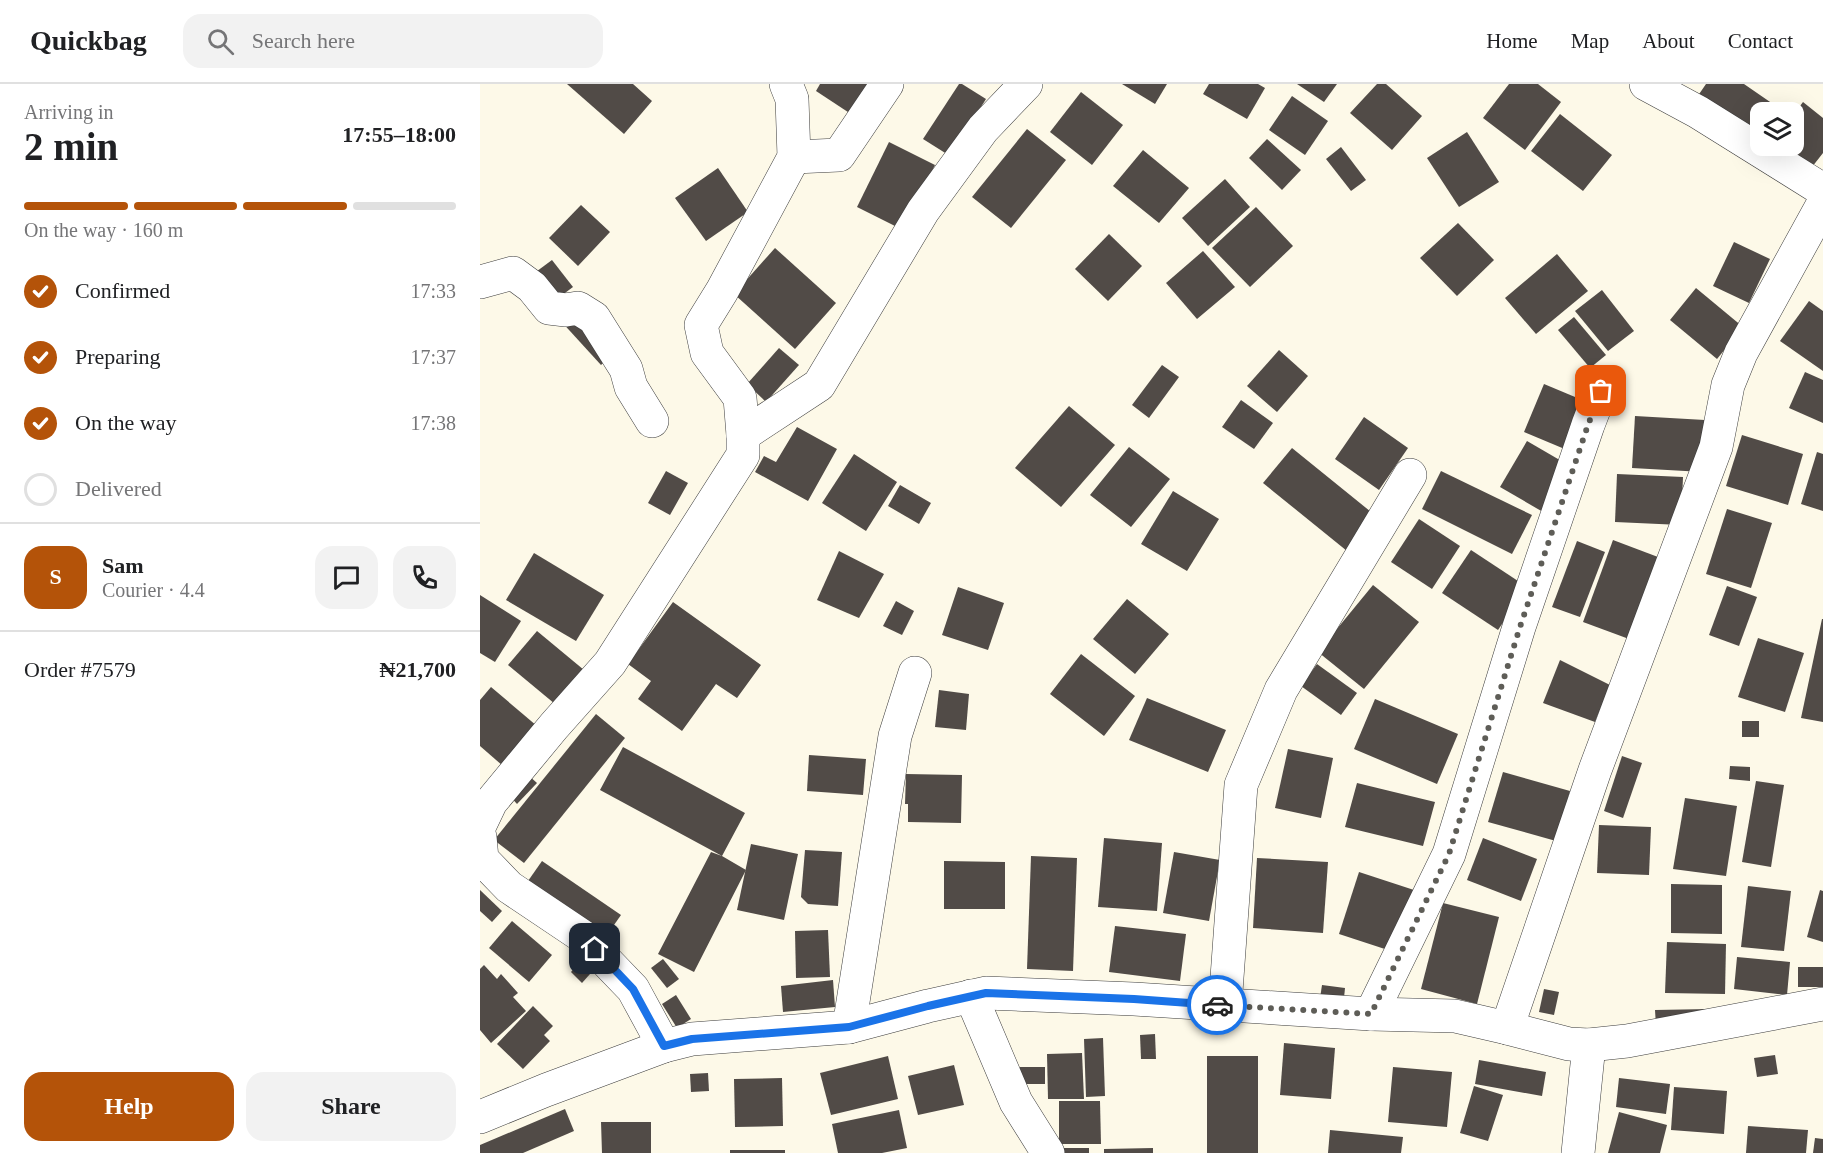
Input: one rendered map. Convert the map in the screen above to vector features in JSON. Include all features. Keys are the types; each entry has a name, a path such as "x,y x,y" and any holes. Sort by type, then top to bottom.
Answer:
{"street":[{"path":"480,825 491,802 610,663 744,455 740,398 707,353 701,325 722,291 794,157 792,99 786,84"},
{"path":"794,157 839,155 887,84"},
{"path":"744,435 819,385 923,211 983,129 1026,84"},
{"path":"1646,84 1698,112 1823,190"},
{"path":"1507,1028 1595,770 1716,447 1728,385 1741,353 1823,204"},
{"path":"480,282 513,273 532,287 549,308 566,310 578,308 594,318 626,369 631,387 652,421"},
{"path":"1371,1014 1449,854 1520,627 1601,391"},
{"path":"1225,1005 1241,785 1281,690 1410,475"},
{"path":"849,1027 895,736 915,674"},
{"path":"480,837 482,859 509,887 582,936 633,989 664,1046"},
{"path":"480,1118 546,1090 664,1046 692,1039 849,1027 986,993 1134,999 1371,1014 1455,1016 1569,1044 1589,1045 1626,1041 1823,1004"},
{"path":"971,996 1016,1102 1048,1153"},
{"path":"1578,1153 1589,1045"}],"building":[{"path":"567,84 633,84 652,101 624,134"},
{"path":"820,84 876,84 857,118 816,91"},
{"path":"959,84 986,99 950,156 923,139"},
{"path":"1122,84 1167,84 1155,104"},
{"path":"1209,84 1258,84 1265,88 1247,119 1203,94"},
{"path":"1297,84 1337,84 1324,102"},
{"path":"1377,84 1386,84 1422,116 1392,150 1350,113"},
{"path":"1509,84 1538,84 1561,102 1525,150 1483,118"},
{"path":"1706,84 1744,84 1770,102 1750,102 1749,140 1693,103"},
{"path":"1081,92 1123,125 1092,165 1050,132"},
{"path":"1292,96 1328,121 1305,155 1269,130"},
{"path":"1804,103 1823,118 1823,153 1812,167 1797,156 1804,156"},
{"path":"1560,114 1612,155 1583,191 1531,151"},
{"path":"1027,129 1066,160 1011,228 972,197"},
{"path":"1467,132 1499,182 1459,207 1427,158"},
{"path":"1267,139 1301,170 1282,190 1249,158"},
{"path":"889,142 935,165 903,230 857,207"},
{"path":"1341,147 1366,180 1351,191 1326,159"},
{"path":"1143,150 1189,188 1159,223 1113,186"},
{"path":"718,168 748,212 706,241 675,198"},
{"path":"1225,179 1250,207 1208,246 1182,218"},
{"path":"581,205 610,232 578,266 549,238"},
{"path":"1256,207 1293,246 1250,287 1212,248"},
{"path":"1458,223 1494,260 1457,296 1420,258"},
{"path":"1109,234 1142,266 1108,301 1075,269"},
{"path":"1734,242 1770,259 1749,303 1713,286"},
{"path":"775,248 836,303 795,349 734,294"},
{"path":"1203,251 1235,287 1197,319 1166,283"},
{"path":"1557,254 1588,291 1536,334 1505,298"},
{"path":"552,260 573,287 542,310 521,283"},
{"path":"1696,288 1743,327 1717,359 1670,320"},
{"path":"1602,290 1634,331 1608,351 1575,311"},
{"path":"1809,301 1823,311 1823,371 1780,341"},
{"path":"1574,317 1606,355 1590,368 1558,330"},
{"path":"559,319 626,342 601,365"},
{"path":"779,348 799,365 766,402 747,384"},
{"path":"1279,350 1308,376 1277,412 1247,386"},
{"path":"1162,365 1179,377 1149,418 1132,405"},
{"path":"1805,372 1823,380 1823,423 1789,408"},
{"path":"1544,384 1587,402 1567,450 1524,432"},
{"path":"1241,400 1273,423 1254,449 1222,427"},
{"path":"1069,406 1115,445 1061,507 1015,468"},
{"path":"1635,416 1705,420 1703,472 1632,468"},
{"path":"1364,417 1408,448 1379,490 1335,459"},
{"path":"797,427 837,449 808,501 755,472 764,456 776,462"},
{"path":"1742,435 1803,454 1788,505 1726,486"},
{"path":"1527,441 1570,466 1543,512 1500,487"},
{"path":"1129,447 1170,479 1131,527 1090,495"},
{"path":"1292,448 1376,516 1347,551 1263,483"},
{"path":"1817,452 1823,454 1823,511 1801,504"},
{"path":"854,454 897,482 866,531 822,503"},
{"path":"666,471 688,483 670,515 648,503"},
{"path":"1441,471 1532,515 1512,554 1422,509"},
{"path":"1617,474 1683,477 1681,525 1615,522"},
{"path":"900,485 931,503 919,524 888,506"},
{"path":"1173,491 1219,519 1187,571 1141,544"},
{"path":"1727,509 1772,523 1751,588 1706,574"},
{"path":"1419,519 1460,546 1432,589 1391,562"},
{"path":"1613,540 1658,557 1629,639 1583,622"},
{"path":"1577,541 1605,552 1580,617 1552,607"},
{"path":"1471,550 1527,587 1498,630 1442,593"},
{"path":"839,551 884,574 859,618 817,600"},
{"path":"534,553 604,595 576,641 506,600"},
{"path":"1373,585 1419,622 1364,689 1318,652"},
{"path":"1727,586 1757,597 1739,646 1709,635"},
{"path":"958,587 1004,603 988,650 942,635"},
{"path":"480,595 521,621 495,662 480,653"},
{"path":"1127,599 1169,634 1135,674 1093,639"},
{"path":"896,601 914,611 902,635 883,626"},
{"path":"673,602 761,665 737,698 716,684 682,731 638,699 651,681 628,664"},
{"path":"1823,619 1823,722 1801,718"},
{"path":"537,631 584,670 555,704 508,665"},
{"path":"1758,638 1804,653 1785,712 1738,697"},
{"path":"1081,654 1135,696 1104,736 1050,694"},
{"path":"1560,660 1610,685 1595,722 1543,703"},
{"path":"1317,664 1357,693 1341,715 1301,686"},
{"path":"491,687 537,726 503,766 480,746 480,700"},
{"path":"939,690 969,694 966,730 935,727"},
{"path":"1147,698 1226,730 1208,772 1129,740"},
{"path":"1375,699 1458,734 1437,784 1354,749"},
{"path":"596,714 625,738 524,863 494,840"},
{"path":"1742,721 1759,721 1759,737 1742,737"},
{"path":"623,747 745,813 722,856 600,790"},
{"path":"1288,749 1333,758 1321,818 1275,808"},
{"path":"809,755 866,759 863,795 807,791"},
{"path":"1622,756 1642,763 1623,818 1604,811"},
{"path":"1730,766 1750,767 1750,781 1729,779"},
{"path":"1503,772 1570,791 1556,841 1488,822"},
{"path":"906,774 962,775 961,823 908,822 908,804 905,804"},
{"path":"528,775 537,783 517,804 508,794"},
{"path":"1756,781 1784,785 1771,867 1742,862"},
{"path":"1357,783 1435,802 1423,846 1345,827"},
{"path":"1685,798 1737,806 1726,876 1673,869"},
{"path":"1599,825 1651,827 1649,875 1597,873"},
{"path":"1104,838 1162,843 1157,911 1098,907"},
{"path":"1483,838 1537,859 1521,901 1467,880"},
{"path":"751,844 798,854 784,920 737,910"},
{"path":"805,850 842,852 838,906 808,904 801,897"},
{"path":"711,852 746,870 694,972 658,954"},
{"path":"1174,852 1220,860 1209,921 1163,913"},
{"path":"1031,856 1077,858 1073,971 1027,969"},
{"path":"1257,858 1328,862 1323,933 1253,928"},
{"path":"542,861 621,915 607,935 528,881"},
{"path":"944,861 1005,862 1005,909 944,909"},
{"path":"1359,872 1414,890 1394,952 1339,934"},
{"path":"1671,884 1722,885 1722,934 1671,933"},
{"path":"1748,886 1791,891 1784,951 1741,947"},
{"path":"480,890 502,911 492,922 480,911"},
{"path":"1820,890 1823,891 1823,942 1807,937"},
{"path":"1443,903 1499,917 1477,1004 1421,989"},
{"path":"512,921 552,955 529,982 489,948"},
{"path":"1115,926 1186,934 1180,981 1109,972"},
{"path":"828,930 830,977 796,978 795,931"},
{"path":"1667,942 1726,944 1725,994 1665,993"},
{"path":"1737,957 1790,962 1787,995 1734,989"},
{"path":"663,959 679,979 667,988 651,968"},
{"path":"578,964 590,974 582,983 571,972"},
{"path":"484,965 497,979 501,974 518,993 513,997 526,1011 491,1043 480,1030 480,969"},
{"path":"1798,967 1823,967 1823,987 1798,987"},
{"path":"833,980 835,1007 783,1012 781,986"},
{"path":"1322,985 1345,988 1343,1008 1319,1005"},
{"path":"1544,989 1559,992 1554,1015 1539,1012"},
{"path":"676,995 691,1019 677,1028 662,1004"},
{"path":"533,1006 553,1026 544,1035 550,1041 523,1069 497,1044"},
{"path":"1709,1009 1710,1025 1656,1026 1655,1010"},
{"path":"1155,1034 1156,1059 1141,1059 1140,1035"},
{"path":"1103,1038 1105,1096 1086,1097 1084,1039"},
{"path":"1284,1043 1335,1048 1331,1099 1280,1095"},
{"path":"1082,1053 1084,1099 1048,1099 1047,1054"},
{"path":"1775,1055 1778,1074 1757,1077 1754,1058"},
{"path":"888,1056 898,1099 831,1115 820,1073"},
{"path":"1207,1056 1258,1056 1258,1153 1207,1153"},
{"path":"1479,1060 1546,1072 1542,1096 1475,1084"},
{"path":"954,1065 964,1105 918,1115 908,1076"},
{"path":"1020,1067 1045,1067 1045,1084 1020,1084"},
{"path":"1393,1067 1452,1072 1447,1127 1388,1122"},
{"path":"708,1073 709,1091 691,1092 690,1074"},
{"path":"782,1078 783,1126 735,1127 734,1079"},
{"path":"1619,1078 1670,1084 1666,1114 1616,1107"},
{"path":"1474,1086 1503,1095 1488,1141 1460,1133"},
{"path":"1674,1087 1727,1091 1724,1134 1671,1130"},
{"path":"1059,1101 1100,1101 1101,1144 1059,1144"},
{"path":"565,1109 574,1131 523,1153 480,1153 480,1145"},
{"path":"899,1110 907,1148 882,1153 838,1153 832,1124"},
{"path":"1619,1112 1667,1125 1660,1153 1608,1153"},
{"path":"601,1122 651,1122 651,1153 602,1153"},
{"path":"1748,1126 1808,1130 1806,1153 1746,1153"},
{"path":"1330,1130 1403,1137 1401,1153 1328,1153"},
{"path":"1815,1138 1823,1139 1823,1153 1813,1153"},
{"path":"1061,1148 1089,1148 1089,1153 1061,1153"},
{"path":"1153,1148 1153,1153 1104,1153 1104,1149"},
{"path":"730,1150 785,1150 785,1153 730,1153"}],"way so far":[{"path":"1217,1005 1371,1014 1449,854 1520,627 1601,391"}],"route":[{"path":"595,949 633,989 664,1046 692,1039 849,1027 986,993 1217,1005"}]}
